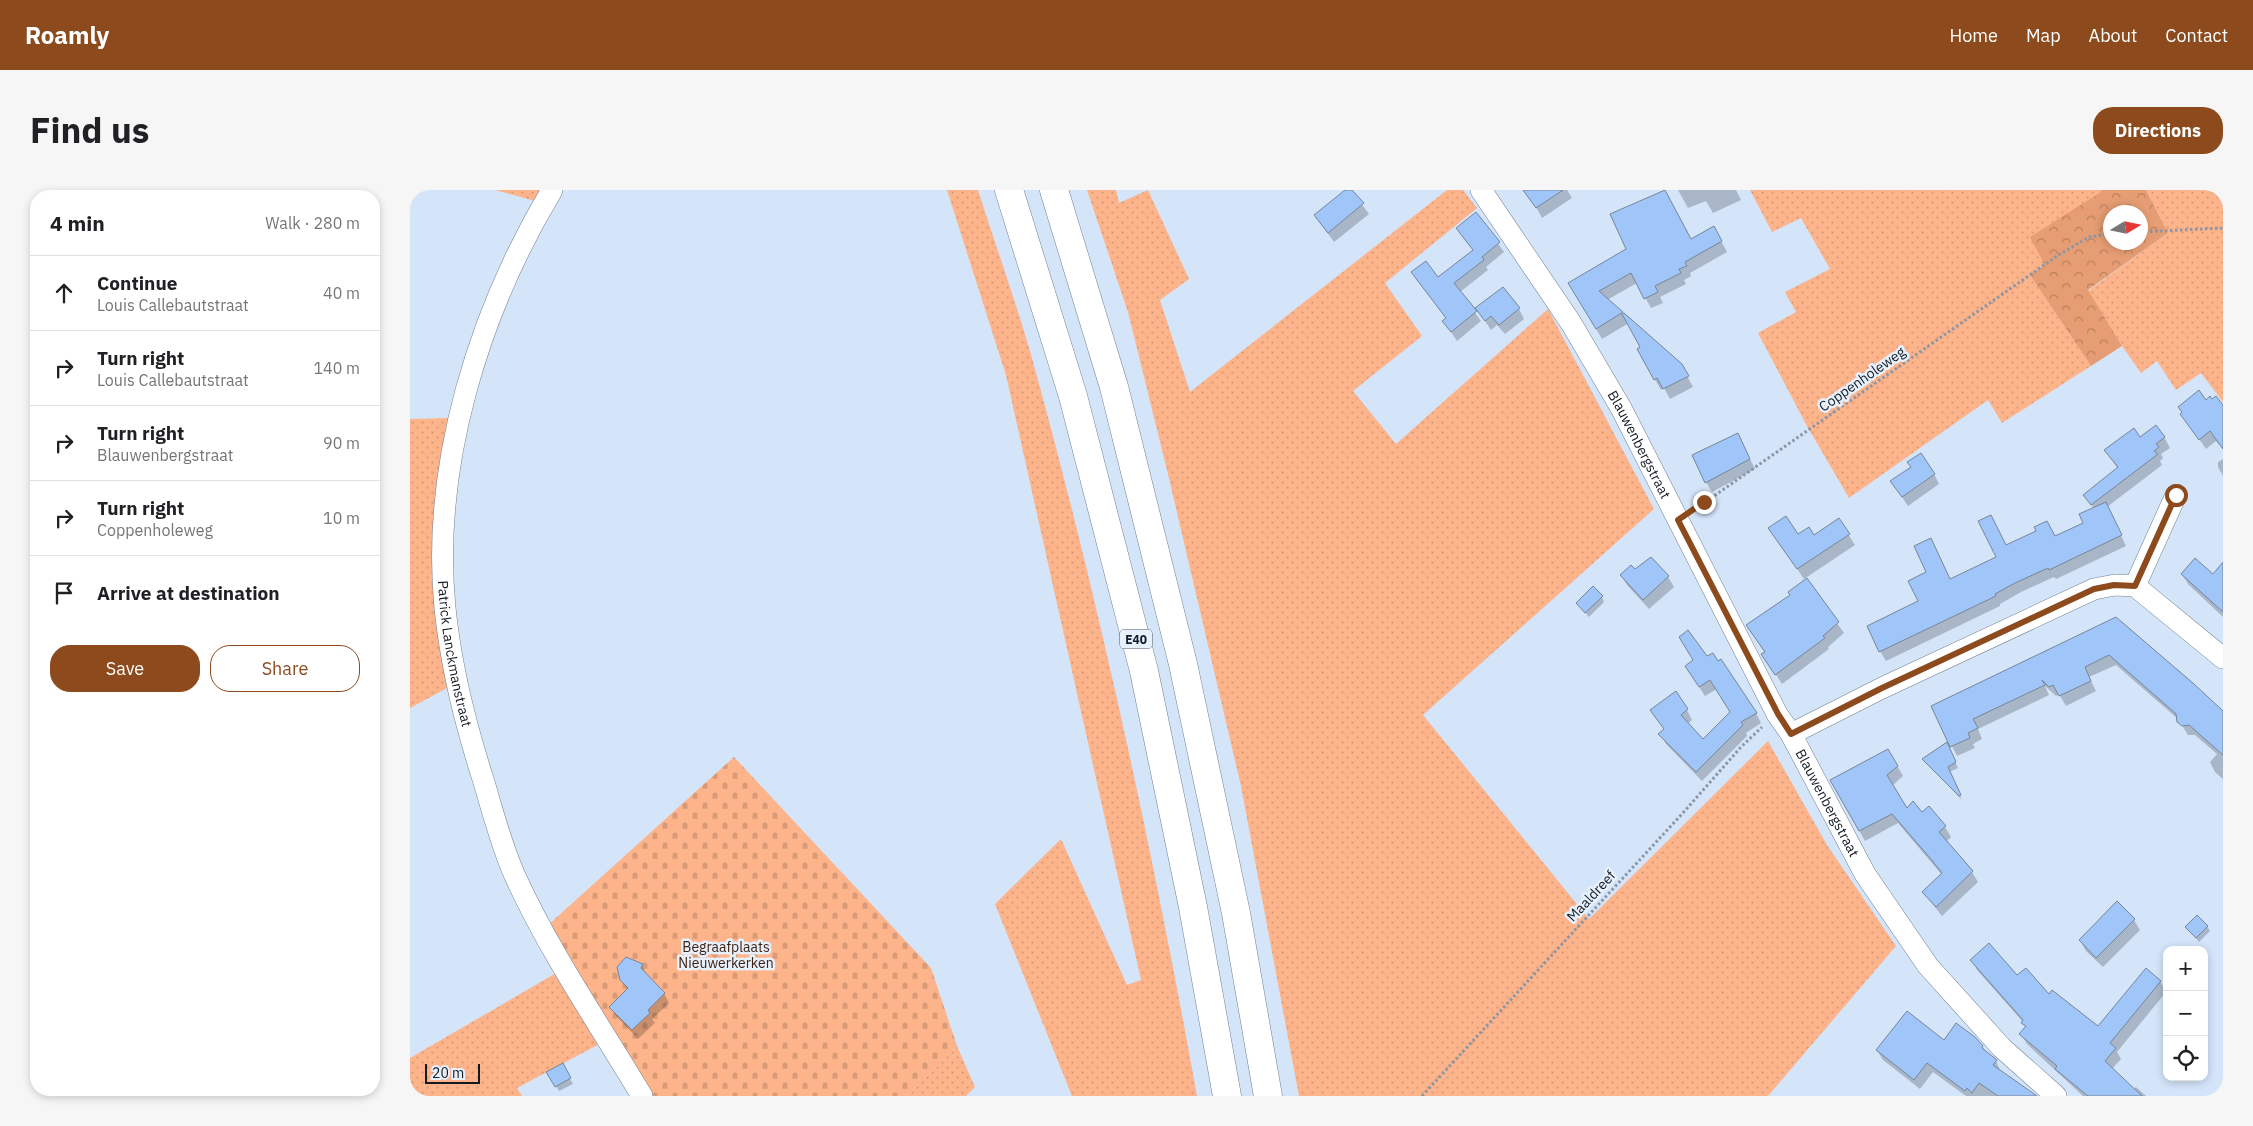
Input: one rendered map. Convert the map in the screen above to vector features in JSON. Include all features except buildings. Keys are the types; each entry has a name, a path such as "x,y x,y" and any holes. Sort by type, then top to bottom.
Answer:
{"highway":[{"name":"E40","path":"1009,190 1072,396 1144,671 1193,907 1227,1096"},
{"path":"1054,190 1114,387 1183,664 1236,913 1268,1096"}],"street":[{"name":"Patrick Lanckmanstraat","path":"552,190 505,280 491,312 464,402 454,446 445,504 443,539 445,607 463,711 508,858 540,925 642,1096"},
{"name":"Blauwenbergstraat","path":"1481,190 1571,323 1621,408 1778,714 1791,734 1865,874 1928,966 2002,1048 2056,1096"},
{"path":"2135,586 2176,495"},
{"path":"1791,734 1882,688 2094,589 2114,585 2135,586 2223,658"}],"path":[{"path":"2148,232 2223,228"},
{"name":"Coppenholeweg","path":"1678,520 2057,256 2089,238 2103,235"},
{"name":"Maaldreef","path":"1422,1096 1682,814 1741,747 1778,714"}],"green space":[{"path":"495,190 547,190 539,202"},
{"path":"947,190 978,190 1030,351 1101,628 1142,815 1197,1096 1072,1096 995,904 1061,839 1127,985 1141,980 1006,375"},
{"path":"1087,190 1116,190 1119,203 1148,190 1189,279 1160,300 1190,392 1447,190 1463,190 1477,208 1385,283 1422,336 1353,391 1396,444 1548,309 1654,509 1423,715 1589,919 1768,741 1827,845 1896,946 1768,1096 1299,1096 1241,786 1168,474 1128,312"},
{"path":"1750,190 2100,190 2102,192 2045,265 2030,275 2091,366 2002,423 1988,400 1849,498 1807,426 1758,333 1796,312 1785,292 1830,269 1801,218 1772,232"},
{"path":"2100,190 2146,190 2168,233 2148,247 2148,205 2103,205 2103,250 2144,250 2088,290 2122,346 2091,366 2030,275 2045,265 2030,237 2101,192"},
{"path":"2146,190 2223,190 2223,402 2201,373 2176,390 2157,361 2141,373 2088,291 2145,250 2148,250 2148,248 2168,233"},
{"path":"452,418 449,687 410,708 410,419"},
{"name":"Begraafplaats Nieuwerkerken","path":"734,757 931,968 957,1046 907,1096 648,1096 546,927"},
{"path":"558,972 603,1042 517,1088 522,1096 410,1096 410,1058"},
{"path":"957,1046 975,1087 966,1096 907,1096"}],"route":[{"path":"1704,502 1678,520 1778,714 1791,734 1882,688 2094,589 2114,585 2135,586 2176,495"}]}
